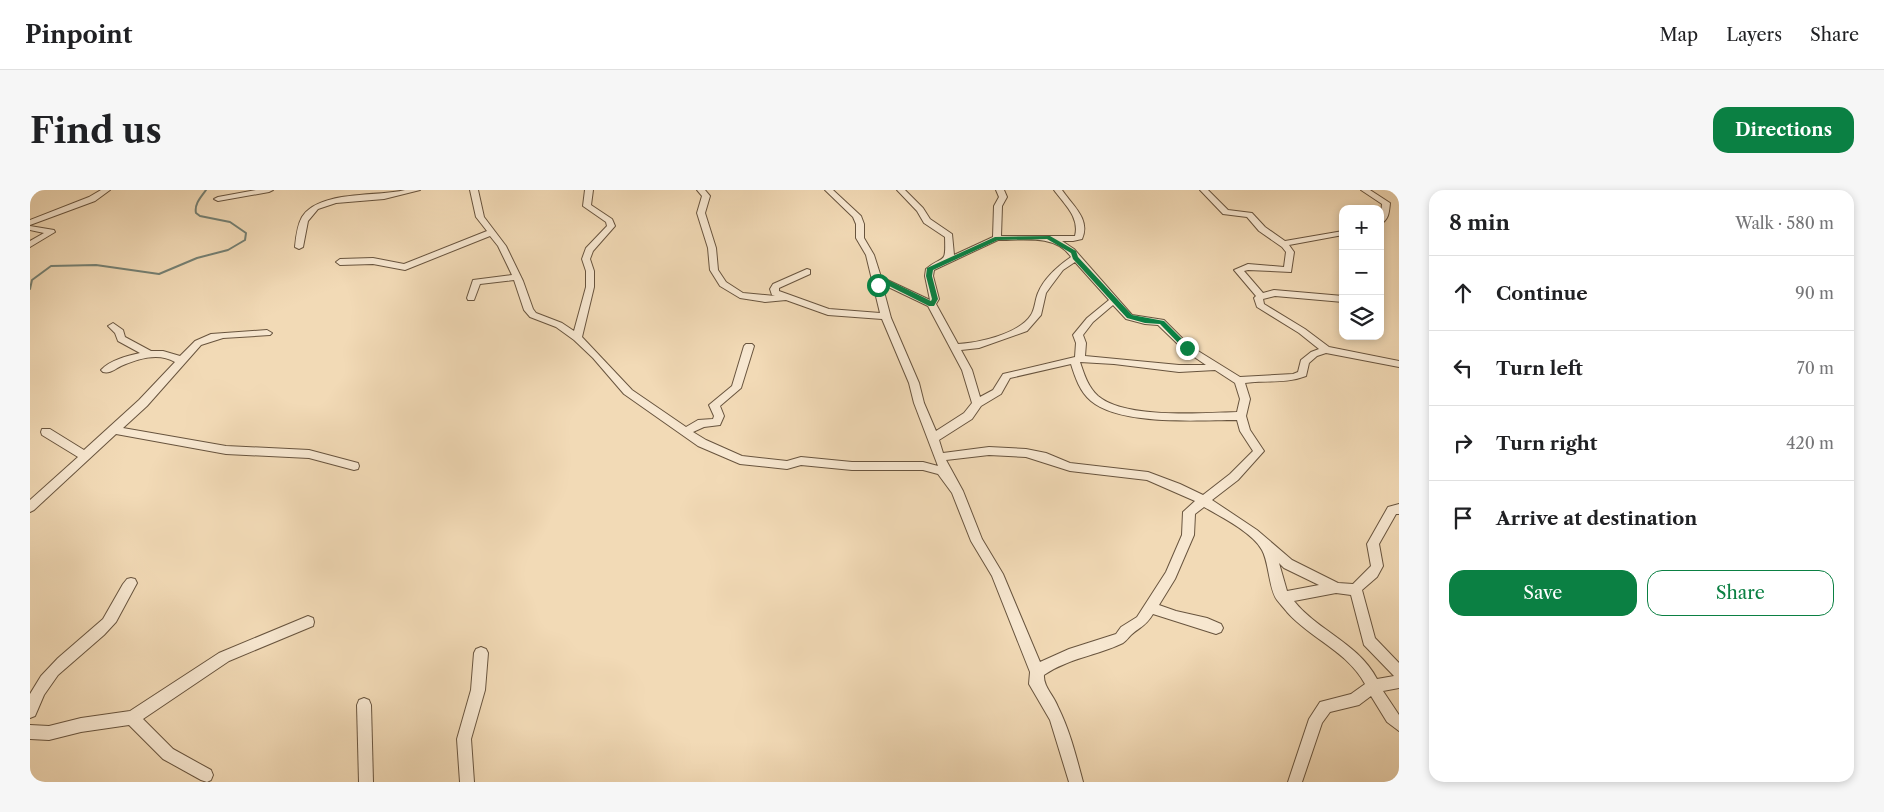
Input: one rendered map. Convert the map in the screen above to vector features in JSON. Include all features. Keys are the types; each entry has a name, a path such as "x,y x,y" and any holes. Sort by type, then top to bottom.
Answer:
{"street":[{"path":"30,223 92,199 106,190"},
{"path":"218,199 269,190"},
{"path":"300,247 301,228 308,213 314,208 353,197 386,196 402,191 416,190"},
{"path":"474,190 480,217 502,246 529,310 533,315 559,325 577,338 628,392 684,432 722,454 740,460 787,465 801,461 852,466 923,466 942,471 957,491 977,541 997,574 1037,672 1036,684 1047,696 1055,713 1076,782"},
{"path":"577,338 590,287 590,271 586,259 588,250 612,226 609,221 587,206 590,190"},
{"path":"701,190 706,196 701,213 712,248 714,270 723,284 740,295 765,299 784,298"},
{"path":"828,190 857,216 860,224 860,238 870,255 877,278 884,316 901,360 914,381 919,405 930,424 934,446 950,482"},
{"path":"901,190 920,210 926,221 951,239 950,257 947,259"},
{"path":"997,238 998,206 1003,197 1000,190"},
{"path":"932,304 935,299 929,276 930,269 947,259 997,238 1073,239 1079,237 1078,216 1058,190"},
{"path":"1204,190 1226,212 1249,215 1262,229 1283,244 1290,252 1288,270 1248,267 1238,270 1260,296"},
{"path":"1365,190 1386,203 1397,207"},
{"path":"1384,217 1386,203"},
{"path":"30,228 51,232 30,245"},
{"path":"340,262 373,261 405,267 492,232"},
{"path":"1283,244 1339,234"},
{"path":"1037,672 1049,664 1074,653 1120,638 1126,631 1142,621 1152,608 1171,575 1188,535 1189,512 1234,477 1258,451 1245,431 1241,416 1246,399 1239,381 1187,348 1161,322 1129,317 1116,299 1074,255 1048,238"},
{"path":"1073,239 1071,247 1074,255"},
{"path":"954,347 976,346 1024,328 1036,315 1042,293 1047,285 1060,268 1074,255"},
{"path":"807,272 774,289 775,293 784,298 828,312 884,316"},
{"path":"471,298 476,282 515,277"},
{"path":"877,278 932,304 967,370 977,403"},
{"path":"1260,296 1274,293 1339,299"},
{"path":"1260,296 1258,298 1260,305 1302,331 1326,350 1399,364"},
{"path":"1116,299 1084,324 1078,335 1081,343 1078,361 1085,388 1096,400 1108,407 1138,414 1241,416"},
{"path":"113,326 120,332 121,339 128,345 151,355 177,358 181,361"},
{"path":"30,507 143,403 198,343 209,336 267,333"},
{"path":"684,432 702,423 716,422 719,416 714,405 736,388 749,346"},
{"path":"1239,381 1247,379 1281,380 1298,376 1303,374 1304,362 1314,354 1326,350"},
{"path":"106,370 125,360 151,355"},
{"path":"934,438 968,416 977,403 997,392 1001,383 1010,374 1078,361 1109,360 1169,370 1193,370 1215,367"},
{"path":"114,430 226,450 261,454 309,454 354,466"},
{"path":"46,432 85,456"},
{"path":"940,456 975,452 1038,455 1072,468 1098,468 1150,476 1204,501 1264,544 1288,564 1336,588"},
{"path":"1214,492 1222,513"},
{"path":"1399,509 1392,510 1373,544 1377,566 1373,573 1359,584 1356,590 1369,641 1399,672"},
{"path":"1264,544 1282,597 1298,616 1334,641 1358,662 1373,686 1382,707 1399,724"},
{"path":"30,712 39,690 50,676 67,658 108,623 122,594 131,583"},
{"path":"1282,597 1336,588 1356,590"},
{"path":"1152,608 1216,628"},
{"path":"30,732 49,733 81,725 132,718 224,657 308,622"},
{"path":"467,782 464,739 478,690 481,653"},
{"path":"1295,782 1316,719 1325,707 1354,700 1373,686 1399,682"},
{"path":"364,705 366,782"},
{"path":"132,718 168,754 206,775"}],"waterway":[{"path":"30,289 32,280 51,266 96,265 159,274 197,258 228,250 245,240 246,233 230,222 200,216 196,213 197,204 206,190"}],"route":[{"path":"878,285 877,278 900,287 932,304 935,299 929,276 930,269 947,259 997,238 1048,238 1074,252 1076,258 1116,299 1129,317 1161,322 1171,329 1187,348"}]}
